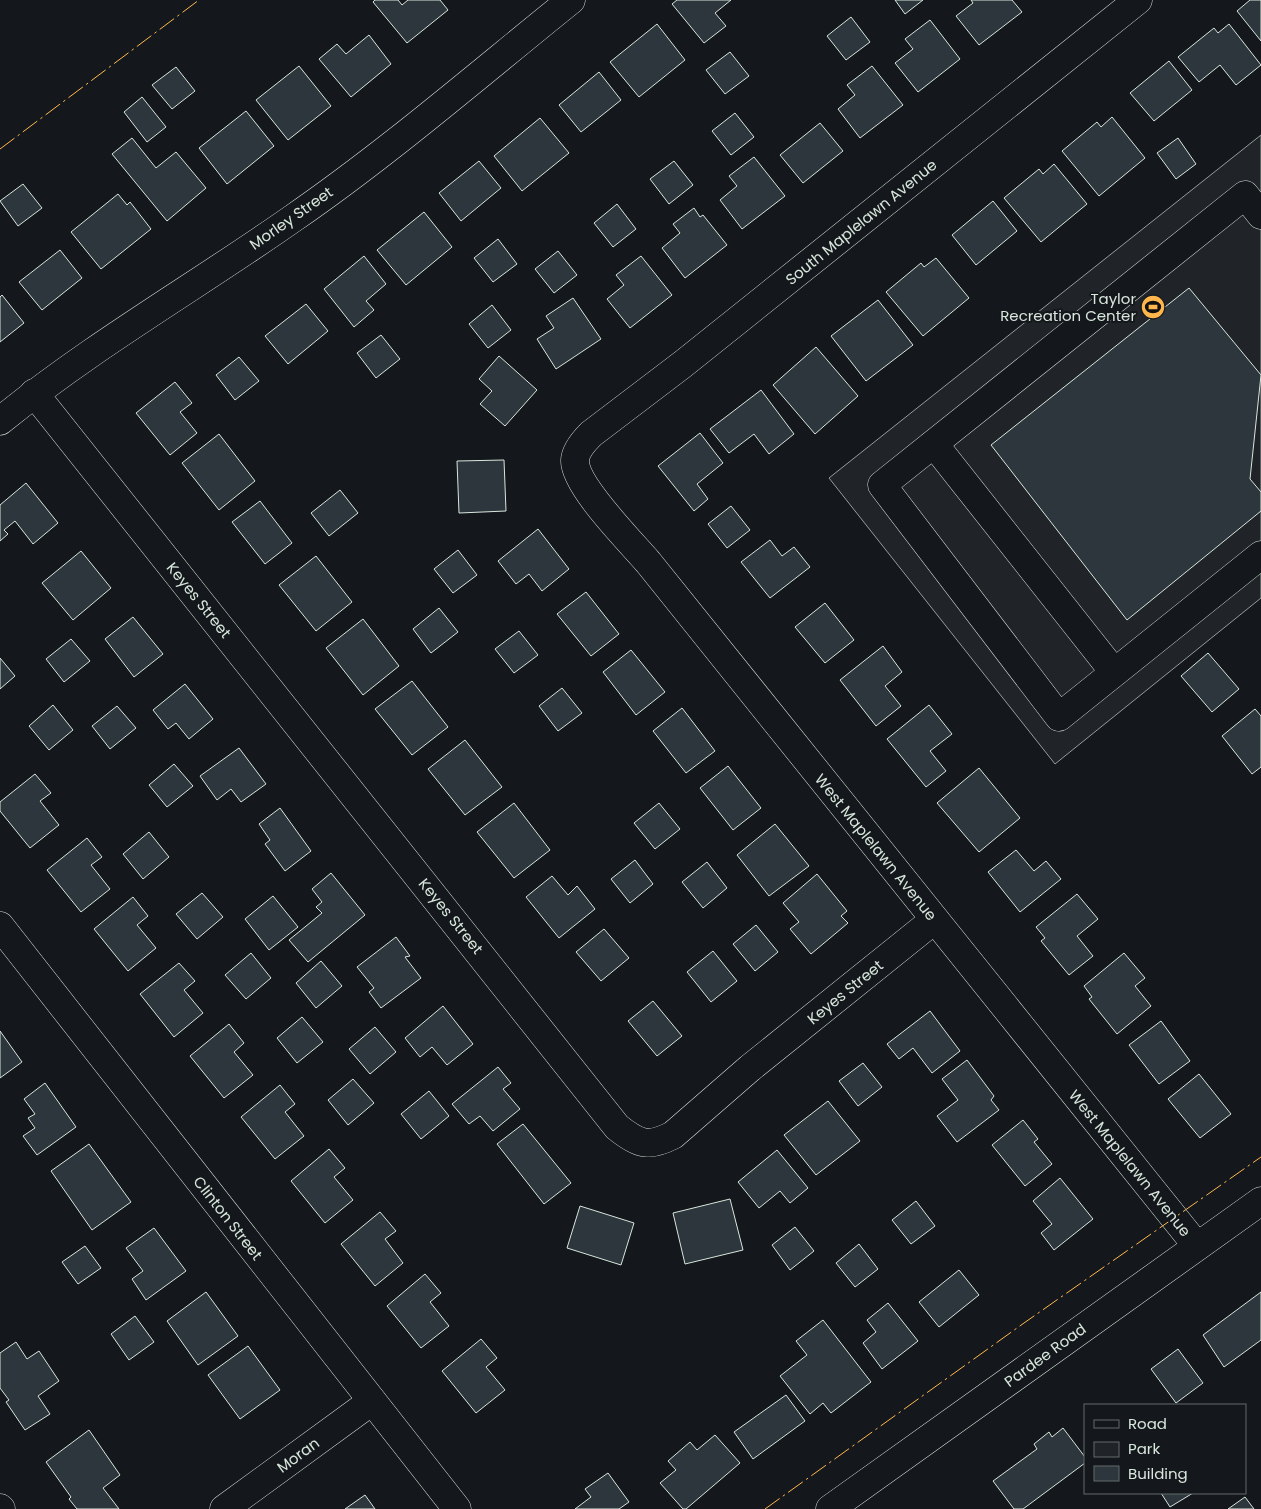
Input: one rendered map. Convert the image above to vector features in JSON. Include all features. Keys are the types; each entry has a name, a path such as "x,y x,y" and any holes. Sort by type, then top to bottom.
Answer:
{"street":[{"name":"Morley Street","path":"0,421 74,364 292,219 368,162 571,0"},
{"name":"South Maplelawn Avenue","path":"583,442 1138,0"},
{"path":"1261,215 1245,195 882,485 1059,716 1261,555"},
{"name":"Keyes Street","path":"34,393 617,1127 629,1137 647,1144 672,1135 758,1062 934,920"},
{"name":"West Maplelawn Avenue","path":"583,442 575,459 577,472 587,490 648,562 1197,1246"},
{"path":"934,444 1114,672"},
{"name":"Clinton Street","path":"0,926 457,1509"},
{"name":"Pardee Road","path":"830,1509 1261,1201"},
{"name":"Moran","path":"224,1509 372,1401"}],"green space":[{"name":"Taylor Recreation Center","path":"1261,135 1261,598 1055,764 829,478"}],"building":[{"path":"375,0 398,0 402,5 408,0 440,0 448,10 407,43 373,2"},
{"path":"677,0 731,0 715,13 726,26 704,43 672,4"},
{"path":"895,0 923,0 905,14"},
{"path":"971,0 1012,0 1022,12 979,45 956,16 973,3"},
{"path":"1250,0 1261,0 1261,41 1237,11"},
{"path":"851,17 870,42 846,60 827,36"},
{"path":"930,20 960,59 918,92 895,63 913,49 905,39"},
{"path":"657,24 685,60 639,97 610,62"},
{"path":"1229,24 1261,65 1236,85 1220,65 1199,82 1178,57 1214,28 1218,33"},
{"path":"369,35 391,64 351,97 319,59 337,44 346,54"},
{"path":"730,52 749,76 725,94 706,70"},
{"path":"1169,61 1192,90 1154,121 1130,93"},
{"path":"299,66 331,106 288,140 256,100"},
{"path":"872,66 903,105 860,138 838,109 855,95 847,85"},
{"path":"176,67 195,91 172,109 152,85"},
{"path":"599,72 621,100 581,132 559,105"},
{"path":"142,97 166,127 147,142 124,112"},
{"path":"246,111 274,146 227,184 199,148"},
{"path":"735,113 754,137 731,155 712,131"},
{"path":"1112,117 1145,158 1099,196 1062,151 1097,122 1101,127"},
{"path":"540,118 569,153 522,191 494,156"},
{"path":"820,123 843,151 803,183 780,155"},
{"path":"132,138 156,168 176,152 206,188 167,221 112,154"},
{"path":"1178,138 1196,164 1176,179 1157,153"},
{"path":"754,157 785,196 742,229 720,200 737,186 729,176"},
{"path":"479,161 501,188 461,221 439,193"},
{"path":"674,161 693,185 669,204 650,179"},
{"path":"1054,164 1087,204 1041,242 1004,198 1039,169 1043,174"},
{"path":"23,184 42,208 18,226 0,201"},
{"path":"118,194 127,205 130,202 151,229 101,269 71,232"},
{"path":"993,201 1017,231 976,265 952,235"},
{"path":"617,204 636,229 613,247 594,223"},
{"path":"694,208 700,217 703,215 727,245 685,278 662,248 680,233 673,224"},
{"path":"424,212 452,247 406,285 377,250"},
{"path":"498,239 517,264 493,282 474,258"},
{"path":"60,250 82,278 42,310 19,282"},
{"path":"558,251 577,275 554,293 535,269"},
{"path":"364,256 386,284 366,301 374,310 354,327 324,289"},
{"path":"641,256 672,295 630,328 607,299 624,285 616,275"},
{"path":"936,258 969,298 923,336 886,292 921,263 924,267"},
{"path":"1189,288 1261,375 1250,479 1261,492 1261,511 1127,620 991,445"},
{"path":"2,295 24,323 0,342 0,297"},
{"path":"573,298 601,339 556,369 537,339 554,328 546,316"},
{"path":"878,300 913,345 866,381 831,336"},
{"path":"306,304 328,331 288,364 265,336"},
{"path":"492,305 511,330 488,348 469,324"},
{"path":"381,335 400,359 376,378 357,353"},
{"path":"816,347 858,396 815,434 773,385"},
{"path":"499,356 537,390 505,426 480,404 492,391 479,379"},
{"path":"239,357 259,381 235,400 216,375"},
{"path":"175,382 192,403 180,412 197,433 170,455 136,413"},
{"path":"761,390 794,434 769,454 754,434 729,453 710,429"},
{"path":"700,433 723,463 697,484 708,499 694,511 658,466"},
{"path":"219,434 255,481 219,510 182,463"},
{"path":"504,460 506,511 459,513 457,461"},
{"path":"26,483 58,523 33,544 15,521 4,530 8,534 0,541 0,505"},
{"path":"340,490 358,513 329,536 311,513"},
{"path":"260,501 292,543 265,564 232,522"},
{"path":"731,506 750,530 727,548 708,524"},
{"path":"538,529 569,569 542,591 529,574 516,584 498,561"},
{"path":"770,540 782,556 794,547 810,567 770,598 741,562"},
{"path":"458,550 477,575 453,593 434,569"},
{"path":"81,551 111,588 73,620 42,583"},
{"path":"316,556 352,602 316,631 279,585"},
{"path":"586,592 619,634 591,656 557,614"},
{"path":"825,603 854,640 825,663 795,627"},
{"path":"439,608 458,632 431,653 413,629"},
{"path":"133,617 163,654 134,677 105,639"},
{"path":"363,619 399,666 363,695 326,648"},
{"path":"519,631 538,655 514,673 495,649"},
{"path":"71,639 90,661 64,682 46,659"},
{"path":"883,646 902,672 885,686 901,706 876,726 840,680"},
{"path":"631,650 665,692 636,715 603,672"},
{"path":"1208,653 1239,689 1212,712 1181,676"},
{"path":"0,658 15,676 0,689"},
{"path":"412,681 448,727 412,755 375,709"},
{"path":"185,684 213,719 189,739 176,723 168,729 153,710"},
{"path":"562,688 582,713 558,731 539,706"},
{"path":"53,705 73,730 49,750 29,726"},
{"path":"929,705 952,734 930,751 946,771 926,787 887,739"},
{"path":"117,706 136,728 110,749 92,726"},
{"path":"682,708 715,751 686,773 653,731"},
{"path":"1255,709 1261,716 1261,767 1252,774 1222,736"},
{"path":"465,740 502,787 465,815 428,769"},
{"path":"239,748 266,784 241,802 231,789 217,800 200,776"},
{"path":"174,764 193,786 167,807 149,785"},
{"path":"728,766 761,808 733,830 700,788"},
{"path":"979,768 1020,818 979,852 937,803"},
{"path":"35,774 51,793 40,801 59,825 30,848 0,811 0,802"},
{"path":"514,803 550,850 514,878 477,832"},
{"path":"659,803 680,829 655,849 634,823"},
{"path":"280,808 311,851 285,871 265,844 270,840 259,824"},
{"path":"775,824 809,866 769,896 737,855"},
{"path":"149,832 169,857 143,879 123,854"},
{"path":"87,838 102,857 91,865 110,889 81,912 47,870"},
{"path":"1016,850 1034,871 1046,861 1061,879 1020,912 988,872"},
{"path":"635,860 653,884 630,903 611,879"},
{"path":"707,862 727,888 703,908 682,882"},
{"path":"331,873 365,915 308,962 289,940 322,913 316,907 322,902 312,889"},
{"path":"817,874 847,911 841,916 848,923 811,954 790,929 799,922 783,903"},
{"path":"552,876 568,895 577,886 595,909 559,938 526,897"},
{"path":"202,893 223,917 197,939 176,914"},
{"path":"1077,894 1098,919 1077,936 1093,956 1069,975 1041,941 1045,938 1036,927"},
{"path":"273,896 298,927 269,950 245,919"},
{"path":"133,897 148,916 137,925 156,948 128,971 94,929"},
{"path":"756,925 778,952 755,971 733,944"},
{"path":"604,929 629,958 601,981 576,952"},
{"path":"396,937 410,956 405,957 421,978 381,1008 369,992 374,988 357,967"},
{"path":"713,951 737,981 711,1002 687,972"},
{"path":"251,953 271,978 246,999 225,975"},
{"path":"1124,953 1145,978 1135,986 1151,1006 1117,1034 1089,999 1092,997 1084,986"},
{"path":"321,961 342,986 316,1008 296,983"},
{"path":"179,963 195,981 184,990 203,1013 174,1037 140,994"},
{"path":"653,1001 682,1036 657,1056 628,1021"},
{"path":"443,1006 473,1044 447,1065 432,1047 420,1057 405,1038"},
{"path":"930,1011 960,1051 932,1073 913,1048 899,1059 887,1044"},
{"path":"302,1017 323,1042 297,1063 277,1038"},
{"path":"1161,1021 1190,1061 1159,1084 1129,1045"},
{"path":"229,1024 244,1043 234,1052 253,1075 224,1098 190,1056"},
{"path":"375,1027 396,1052 370,1074 349,1049"},
{"path":"0,1031 22,1062 0,1078"},
{"path":"967,1060 994,1096 991,1100 999,1110 957,1142 937,1116 958,1100 942,1079"},
{"path":"863,1063 882,1087 858,1106 839,1081"},
{"path":"498,1067 511,1083 503,1089 520,1109 493,1131 480,1116 469,1124 452,1104"},
{"path":"1199,1074 1231,1114 1200,1138 1168,1099"},
{"path":"353,1079 374,1103 348,1125 328,1100"},
{"path":"45,1083 76,1127 37,1155 23,1136 35,1128 28,1118 35,1114 24,1099"},
{"path":"280,1085 295,1104 285,1112 304,1136 275,1159 241,1117"},
{"path":"429,1091 449,1116 421,1139 401,1114"},
{"path":"828,1101 860,1141 816,1175 784,1135"},
{"path":"1023,1120 1038,1139 1034,1142 1052,1164 1025,1186 992,1145"},
{"path":"523,1124 571,1183 544,1204 497,1144"},
{"path":"89,1144 131,1202 92,1230 51,1171"},
{"path":"329,1149 345,1168 334,1177 353,1200 325,1223 291,1181"},
{"path":"777,1150 808,1188 790,1203 780,1191 759,1208 738,1182"},
{"path":"1060,1178 1093,1219 1054,1250 1041,1233 1052,1224 1033,1201"},
{"path":"730,1199 743,1250 685,1264 673,1213"},
{"path":"916,1201 935,1226 911,1244 892,1220"},
{"path":"580,1206 634,1223 621,1265 567,1248"},
{"path":"380,1212 396,1231 385,1239 403,1263 375,1286 341,1244"},
{"path":"795,1227 814,1251 790,1270 772,1245"},
{"path":"154,1228 186,1271 146,1300 132,1279 143,1271 126,1248"},
{"path":"859,1244 878,1269 855,1287 836,1263"},
{"path":"85,1246 101,1268 78,1284 62,1262"},
{"path":"959,1270 979,1295 939,1327 919,1302"},
{"path":"425,1274 441,1293 430,1302 449,1326 421,1348 387,1306"},
{"path":"206,1292 238,1336 198,1365 167,1321"},
{"path":"1261,1292 1261,1340 1224,1367 1203,1335"},
{"path":"888,1303 918,1341 882,1369 863,1343 876,1332 867,1320"},
{"path":"135,1316 154,1342 129,1360 111,1334"},
{"path":"823,1320 871,1382 831,1413 823,1403 810,1414 780,1376 807,1355 796,1341"},
{"path":"481,1339 497,1358 486,1367 505,1390 476,1413 442,1371"},
{"path":"16,1342 27,1359 39,1351 59,1381 38,1396 50,1414 25,1430 6,1402 9,1400 0,1388 0,1353"},
{"path":"248,1346 280,1390 240,1419 208,1375"},
{"path":"1178,1349 1203,1383 1176,1403 1151,1369"},
{"path":"786,1395 805,1421 753,1459 734,1432"},
{"path":"1063,1428 1084,1456 1084,1464 1023,1509 1014,1509 993,1481 1037,1449 1034,1444 1049,1432 1052,1437"},
{"path":"89,1430 120,1475 103,1488 119,1509 77,1509 69,1499 71,1497 46,1462"},
{"path":"715,1435 740,1463 686,1509 683,1509 660,1483 676,1470 668,1461 690,1442 697,1450"},
{"path":"608,1473 629,1502 619,1509 575,1509 591,1497 585,1489"},
{"path":"1162,1494 1191,1494 1170,1507"},
{"path":"365,1495 375,1509 345,1509"},
{"path":"1245,1497 1254,1509 1228,1509"}],"power":[{"path":"0,149 199,0"},
{"path":"765,1509 1024,1323 1261,1157"}],"place":[{"name":"Taylor Recreation Center","path":"1153,307"}]}
